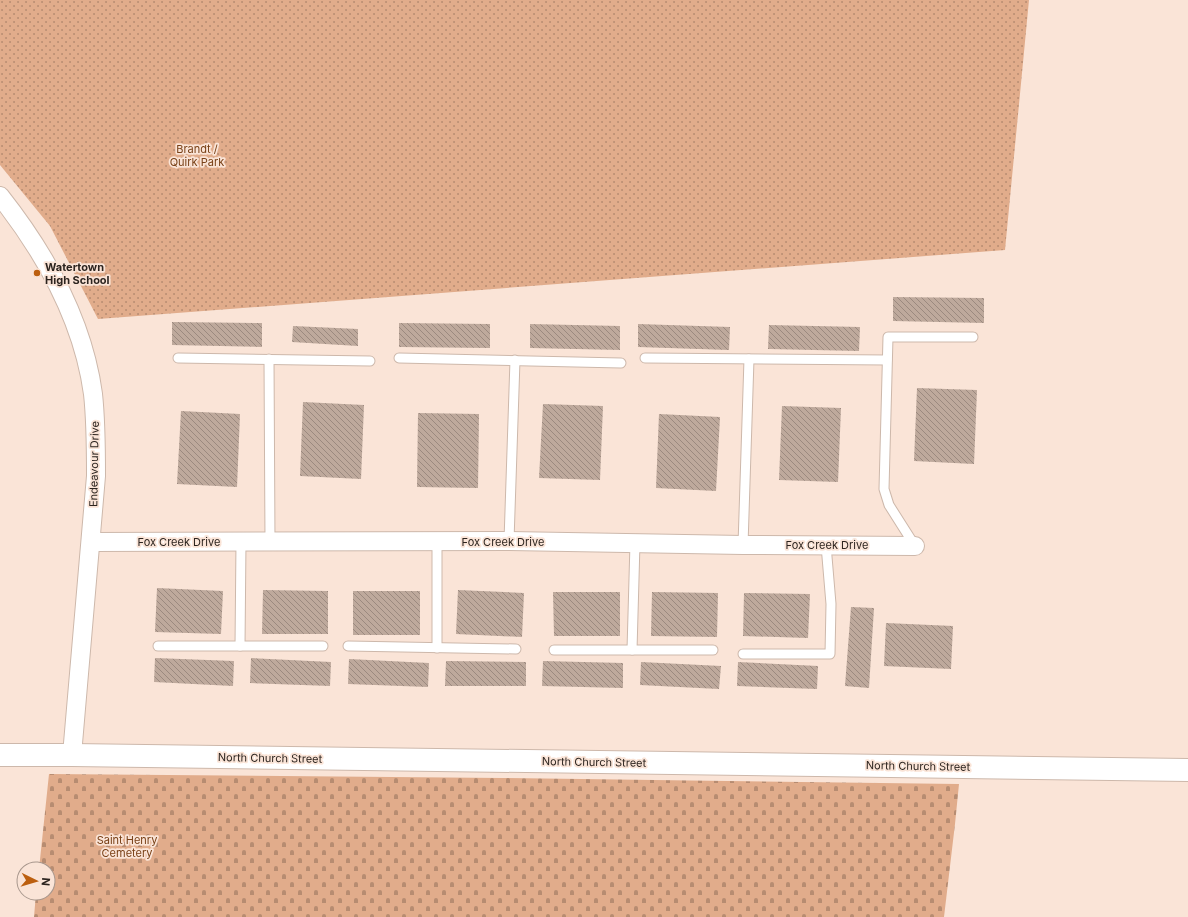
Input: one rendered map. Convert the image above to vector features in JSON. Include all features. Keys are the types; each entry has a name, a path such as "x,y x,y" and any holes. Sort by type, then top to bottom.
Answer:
{"main road":[{"name":"North Church Street","path":"0,755 1188,770"}],"street":[{"name":"Endeavour Drive","path":"0,196 40,250 72,317 85,354 92,393 96,431 96,476 72,755"},
{"name":"Fox Creek Drive","path":"91,542 509,541 915,546"}],"lane":[{"path":"915,546 889,505 884,489 888,337 974,337"},
{"path":"178,358 370,361"},
{"path":"399,358 621,363"},
{"path":"645,358 888,360"},
{"path":"269,359 270,542"},
{"path":"743,545 748,359"},
{"path":"509,541 515,360"},
{"path":"437,541 437,648"},
{"path":"240,646 241,542"},
{"path":"632,650 635,543"},
{"path":"743,654 830,654 831,604 826,545"},
{"path":"158,646 323,646"},
{"path":"348,646 516,649"},
{"path":"554,650 713,650"}],"green space":[{"name":"Brandt / Quirk Park","path":"0,0 1029,0 1005,250 98,319 50,226 0,165"},
{"name":"Saint Henry Cemetery","path":"49,774 959,784 944,917 34,917 35,901 56,901 56,861 40,861"}],"building":[{"path":"893,297 984,298 984,323 893,321"},
{"path":"172,322 262,323 262,347 172,345"},
{"path":"399,323 490,324 490,348 399,347"},
{"path":"530,324 620,326 620,350 530,348"},
{"path":"638,324 730,327 729,350 638,347"},
{"path":"769,325 860,327 859,351 768,349"},
{"path":"293,326 358,329 358,346 292,342"},
{"path":"917,388 977,390 974,464 914,461"},
{"path":"303,402 364,405 361,479 300,476"},
{"path":"543,404 603,406 600,480 539,478"},
{"path":"782,406 841,408 838,482 779,480"},
{"path":"181,411 240,414 237,487 177,484"},
{"path":"418,413 479,414 478,488 417,487"},
{"path":"659,414 720,417 716,491 656,488"},
{"path":"157,588 223,591 221,634 155,632"},
{"path":"263,590 328,591 328,634 262,634"},
{"path":"458,590 524,593 522,637 456,634"},
{"path":"353,591 420,591 420,635 353,635"},
{"path":"553,592 620,592 620,636 554,636"},
{"path":"652,592 718,593 717,637 651,636"},
{"path":"744,593 810,594 808,638 743,636"},
{"path":"851,607 874,608 869,688 845,686"},
{"path":"886,623 953,626 951,669 884,666"},
{"path":"155,658 234,661 233,686 154,682"},
{"path":"251,658 331,662 330,686 250,683"},
{"path":"349,659 429,663 428,687 348,684"},
{"path":"446,661 526,662 526,686 445,686"},
{"path":"543,661 623,663 623,688 542,686"},
{"path":"641,662 721,666 719,689 640,685"},
{"path":"738,662 818,666 817,689 737,686"}],"place":[{"name":"Watertown High School","path":"37,273"}]}
